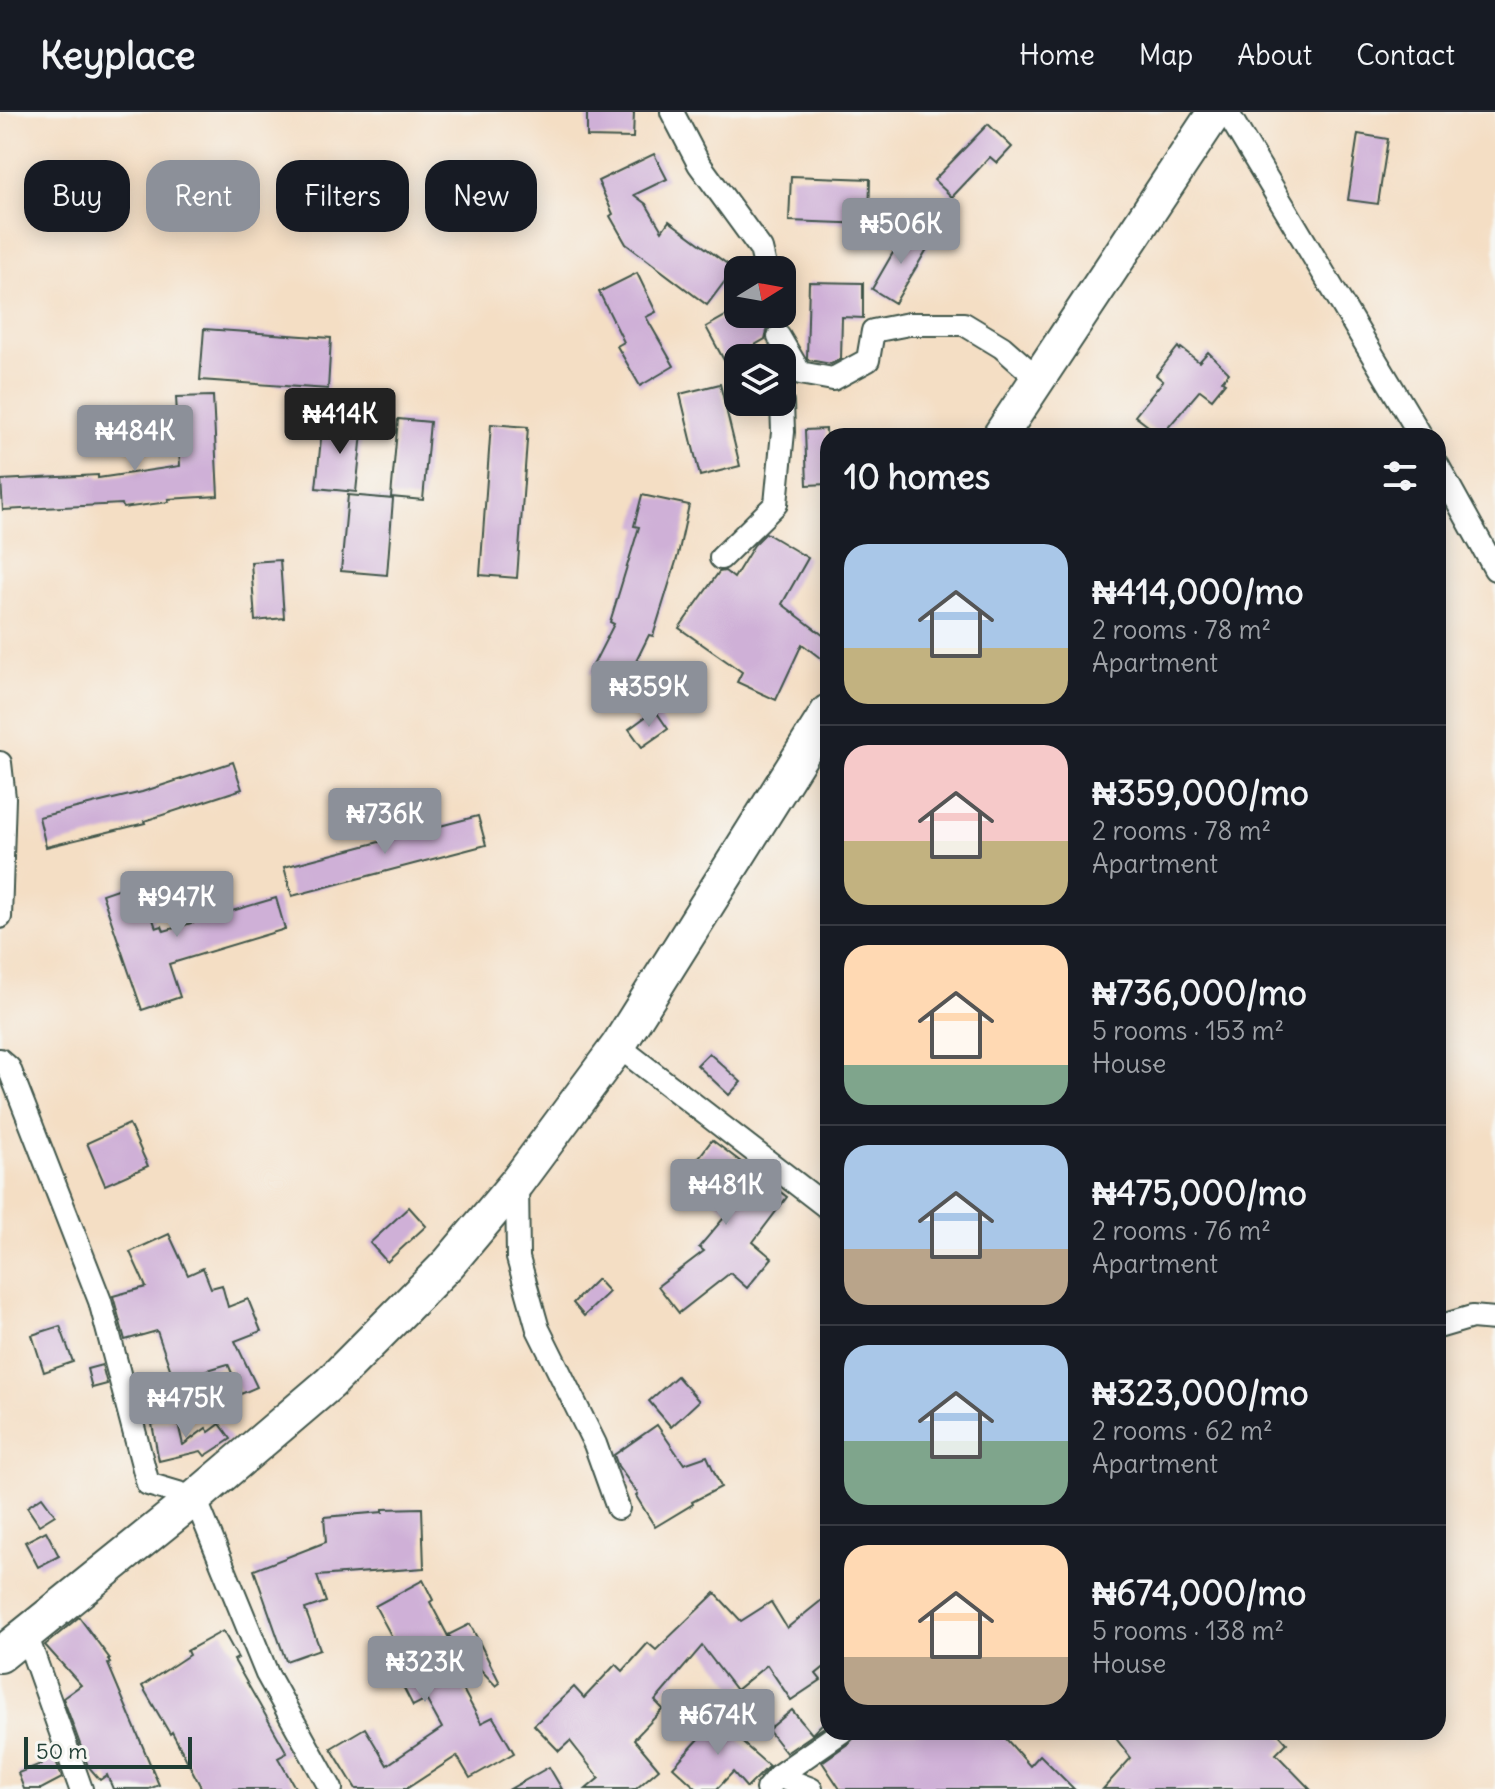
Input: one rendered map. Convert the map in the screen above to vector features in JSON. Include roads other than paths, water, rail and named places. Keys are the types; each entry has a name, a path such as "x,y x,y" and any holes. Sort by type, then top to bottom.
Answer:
{"main road":[{"path":"1005,428 1215,112"},
{"path":"13,1644 195,1498 330,1383 449,1263 517,1182 618,1046 820,725"}],"street":[{"path":"672,112 699,164 761,249 763,256"},
{"path":"1227,112 1416,428"},
{"path":"796,368 800,373 833,379 868,360 873,331 909,324 964,324 1002,347 1037,378"},
{"path":"721,558 776,504 782,416"},
{"path":"1446,480 1495,569"},
{"path":"0,763 4,798 0,917"},
{"path":"618,1046 820,1202"},
{"path":"3,1061 100,1301 148,1484 195,1498 267,1674 331,1789"},
{"path":"517,1182 518,1258 538,1329 595,1444 618,1508"},
{"path":"1446,1325 1472,1317 1495,1319"},
{"path":"13,1644 81,1789"},
{"path":"773,1783 830,1740"},
{"path":"773,1783 811,1789"}]}
